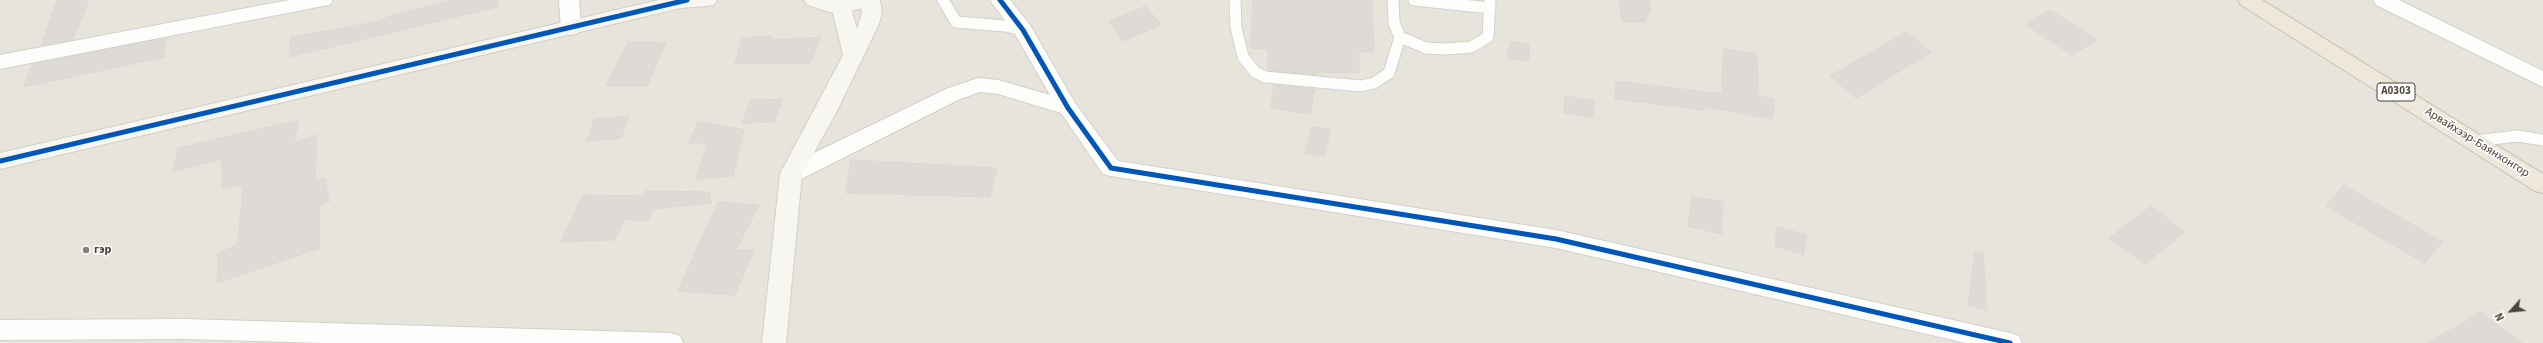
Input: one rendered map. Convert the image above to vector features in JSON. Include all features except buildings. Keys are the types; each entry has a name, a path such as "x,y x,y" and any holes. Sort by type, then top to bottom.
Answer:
{"highway":[{"name":"Арвайхээр-Баянхонгор","path":"2248,0 2543,185"}],"street":[{"path":"0,62 323,0"},
{"path":"569,0 571,28"},
{"path":"0,161 685,1 708,0"},
{"path":"774,343 791,174 825,114 872,13 869,0 840,7 828,6 814,0"},
{"path":"1000,0 1023,30 1068,108 1110,168 1556,239 2010,343"},
{"path":"2383,0 2543,80"},
{"path":"840,7 853,54"},
{"path":"791,174 953,94 979,85 998,88 1068,108"},
{"path":"0,330 185,329 671,343"}],"lane":[{"path":"943,0 956,22 1005,26 1023,30"},
{"path":"1235,0 1236,27 1243,57 1255,72 1265,77 1361,86 1374,83 1389,73 1400,37"},
{"path":"1393,0 1394,23 1400,37 1412,44 1426,48 1471,47 1488,37 1490,4 1414,0"},
{"path":"2474,142 2518,136 2543,140"}],"shaded area":[{"path":"0,0 2543,0 2543,343 0,343"}],"cycle path":[{"path":"0,161 687,0"},
{"path":"1000,0 1023,30 1068,108 1111,168 1556,239 2010,343"}],"place":[{"name":"гэр","path":"86,250"}]}
